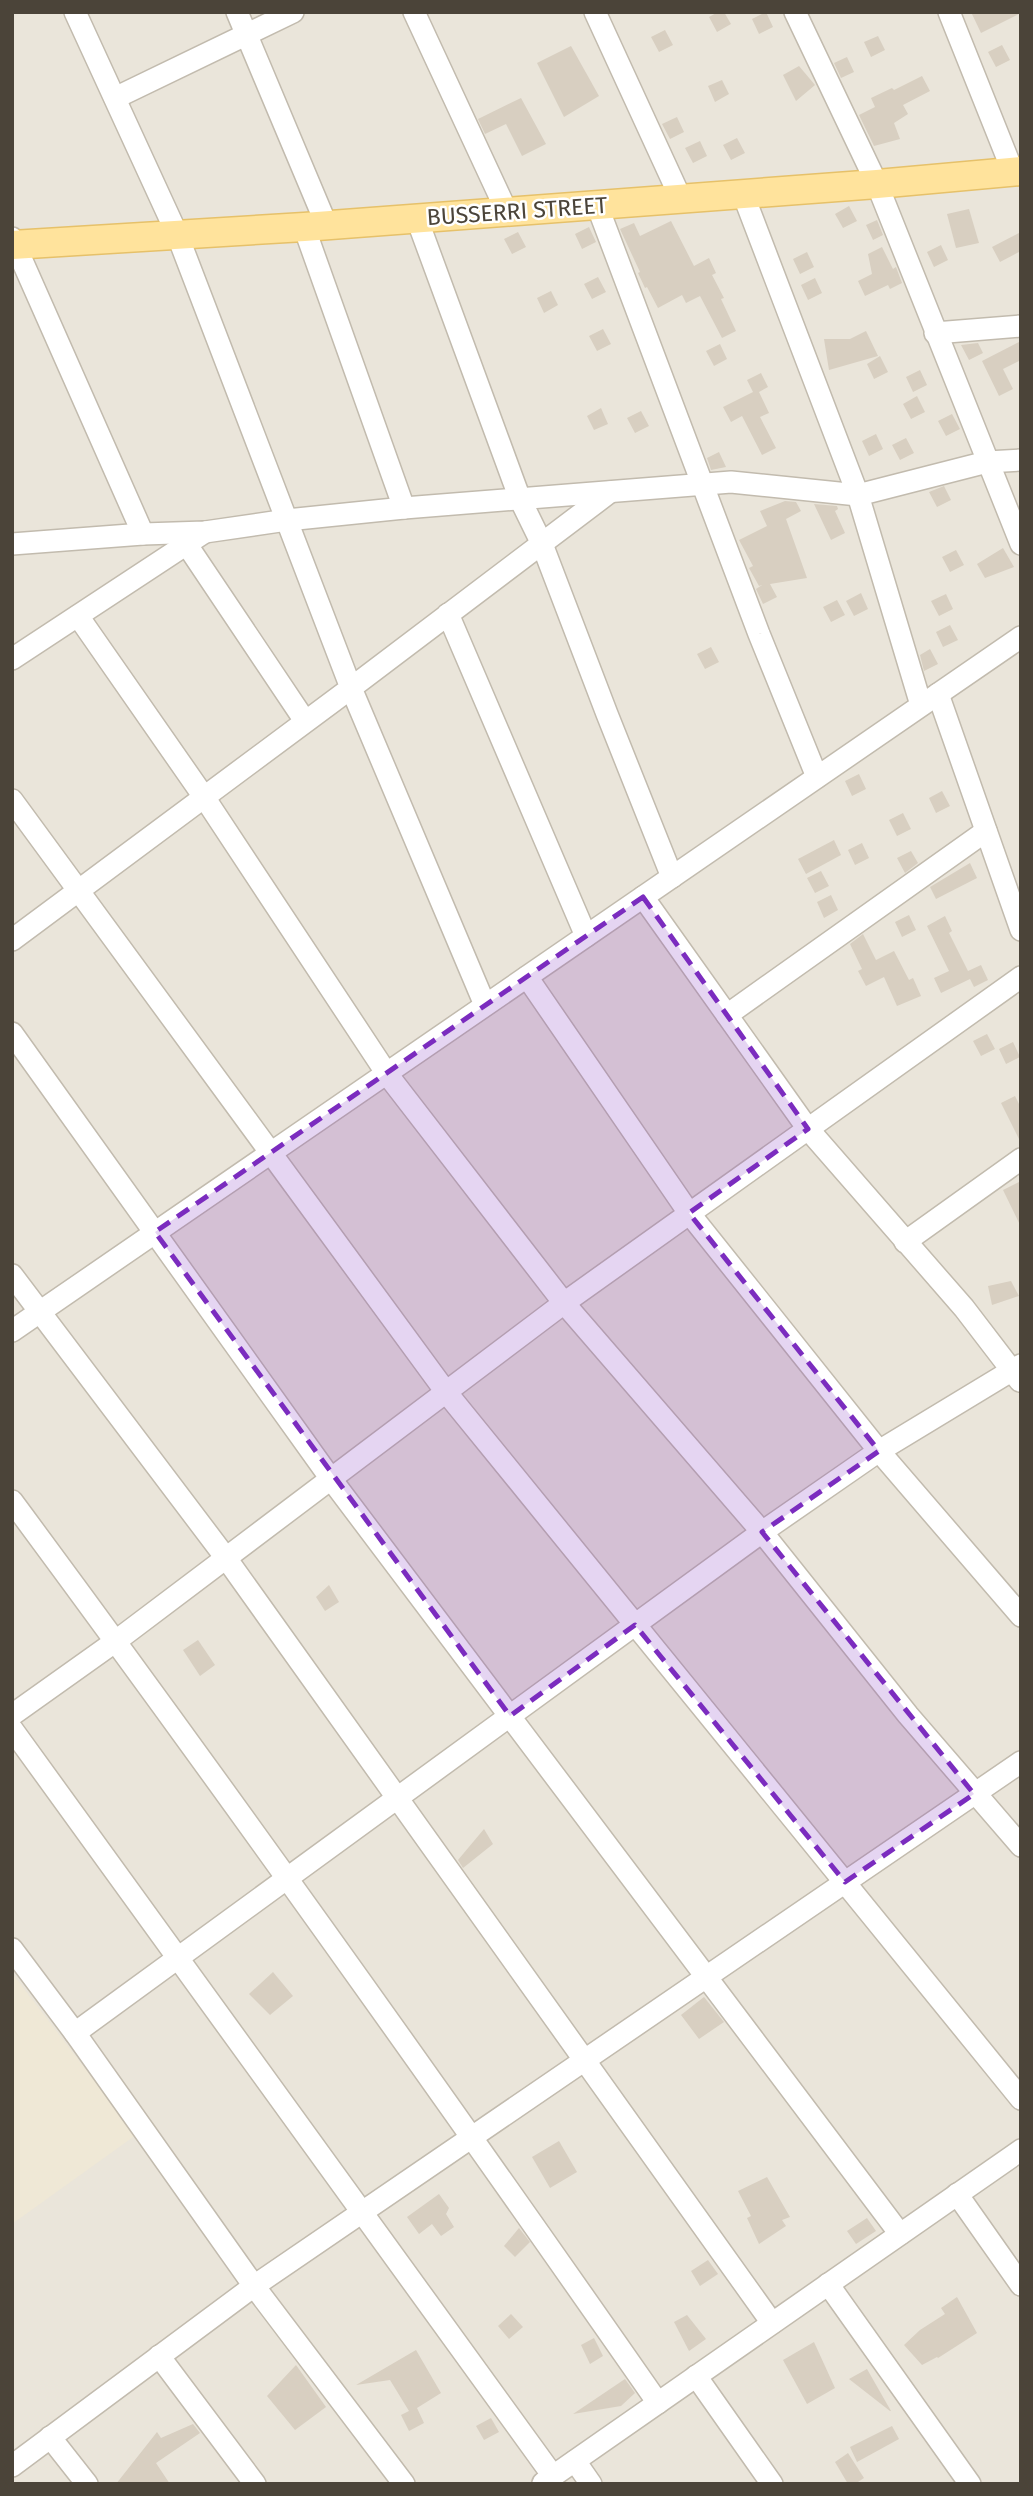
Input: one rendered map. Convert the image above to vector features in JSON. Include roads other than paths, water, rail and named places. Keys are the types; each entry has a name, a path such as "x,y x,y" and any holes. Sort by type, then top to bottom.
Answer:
{"main road":[{"name":"BUSSERRI STREET","path":"13,243 417,219 1017,171"}],"street":[{"path":"75,12 177,234 351,688 485,1005"},
{"path":"237,12 316,226 404,508"},
{"path":"114,98 293,12"},
{"path":"414,12 507,212"},
{"path":"595,12 681,199"},
{"path":"795,12 877,184 1021,544"},
{"path":"949,12 1017,171"},
{"path":"743,194 858,495 930,699 986,831 1021,930"},
{"path":"597,205 759,634 817,777"},
{"path":"417,219 520,499 542,544 672,877"},
{"path":"13,243 143,534"},
{"path":"935,333 1021,326"},
{"path":"12,544 143,534 205,533 287,520 404,508 731,482 858,495 987,462 1021,460"},
{"path":"12,940 611,491"},
{"path":"12,659 205,533"},
{"path":"187,545 305,722"},
{"path":"448,614 586,936"},
{"path":"78,616 204,797 387,1074 564,1303 762,1532 974,1794 1021,1846"},
{"path":"12,1331 1021,637"},
{"path":"12,800 446,1392 1021,2099"},
{"path":"727,1015 986,831"},
{"path":"75,2033 762,1532 879,1451 1018,1373 808,1129 642,897"},
{"path":"527,977 690,1213 879,1451 1021,1616"},
{"path":"12,1715 116,1641 564,1303 1021,977"},
{"path":"12,1033 331,1479 900,2234"},
{"path":"905,1242 1021,1159"},
{"path":"12,1275 226,1558 772,2323"},
{"path":"12,1501 287,1878 658,2403"},
{"path":"12,1729 362,2212 547,2480 1021,2150"},
{"path":"12,2466 254,2286 1021,1762"},
{"path":"12,1949 75,2033 254,2286 404,2484"},
{"path":"957,2194 1021,2285"},
{"path":"828,2284 970,2484"},
{"path":"159,2356 255,2484"},
{"path":"696,2376 772,2484"},
{"path":"50,2437 87,2484"},
{"path":"575,2461 591,2484"}]}
